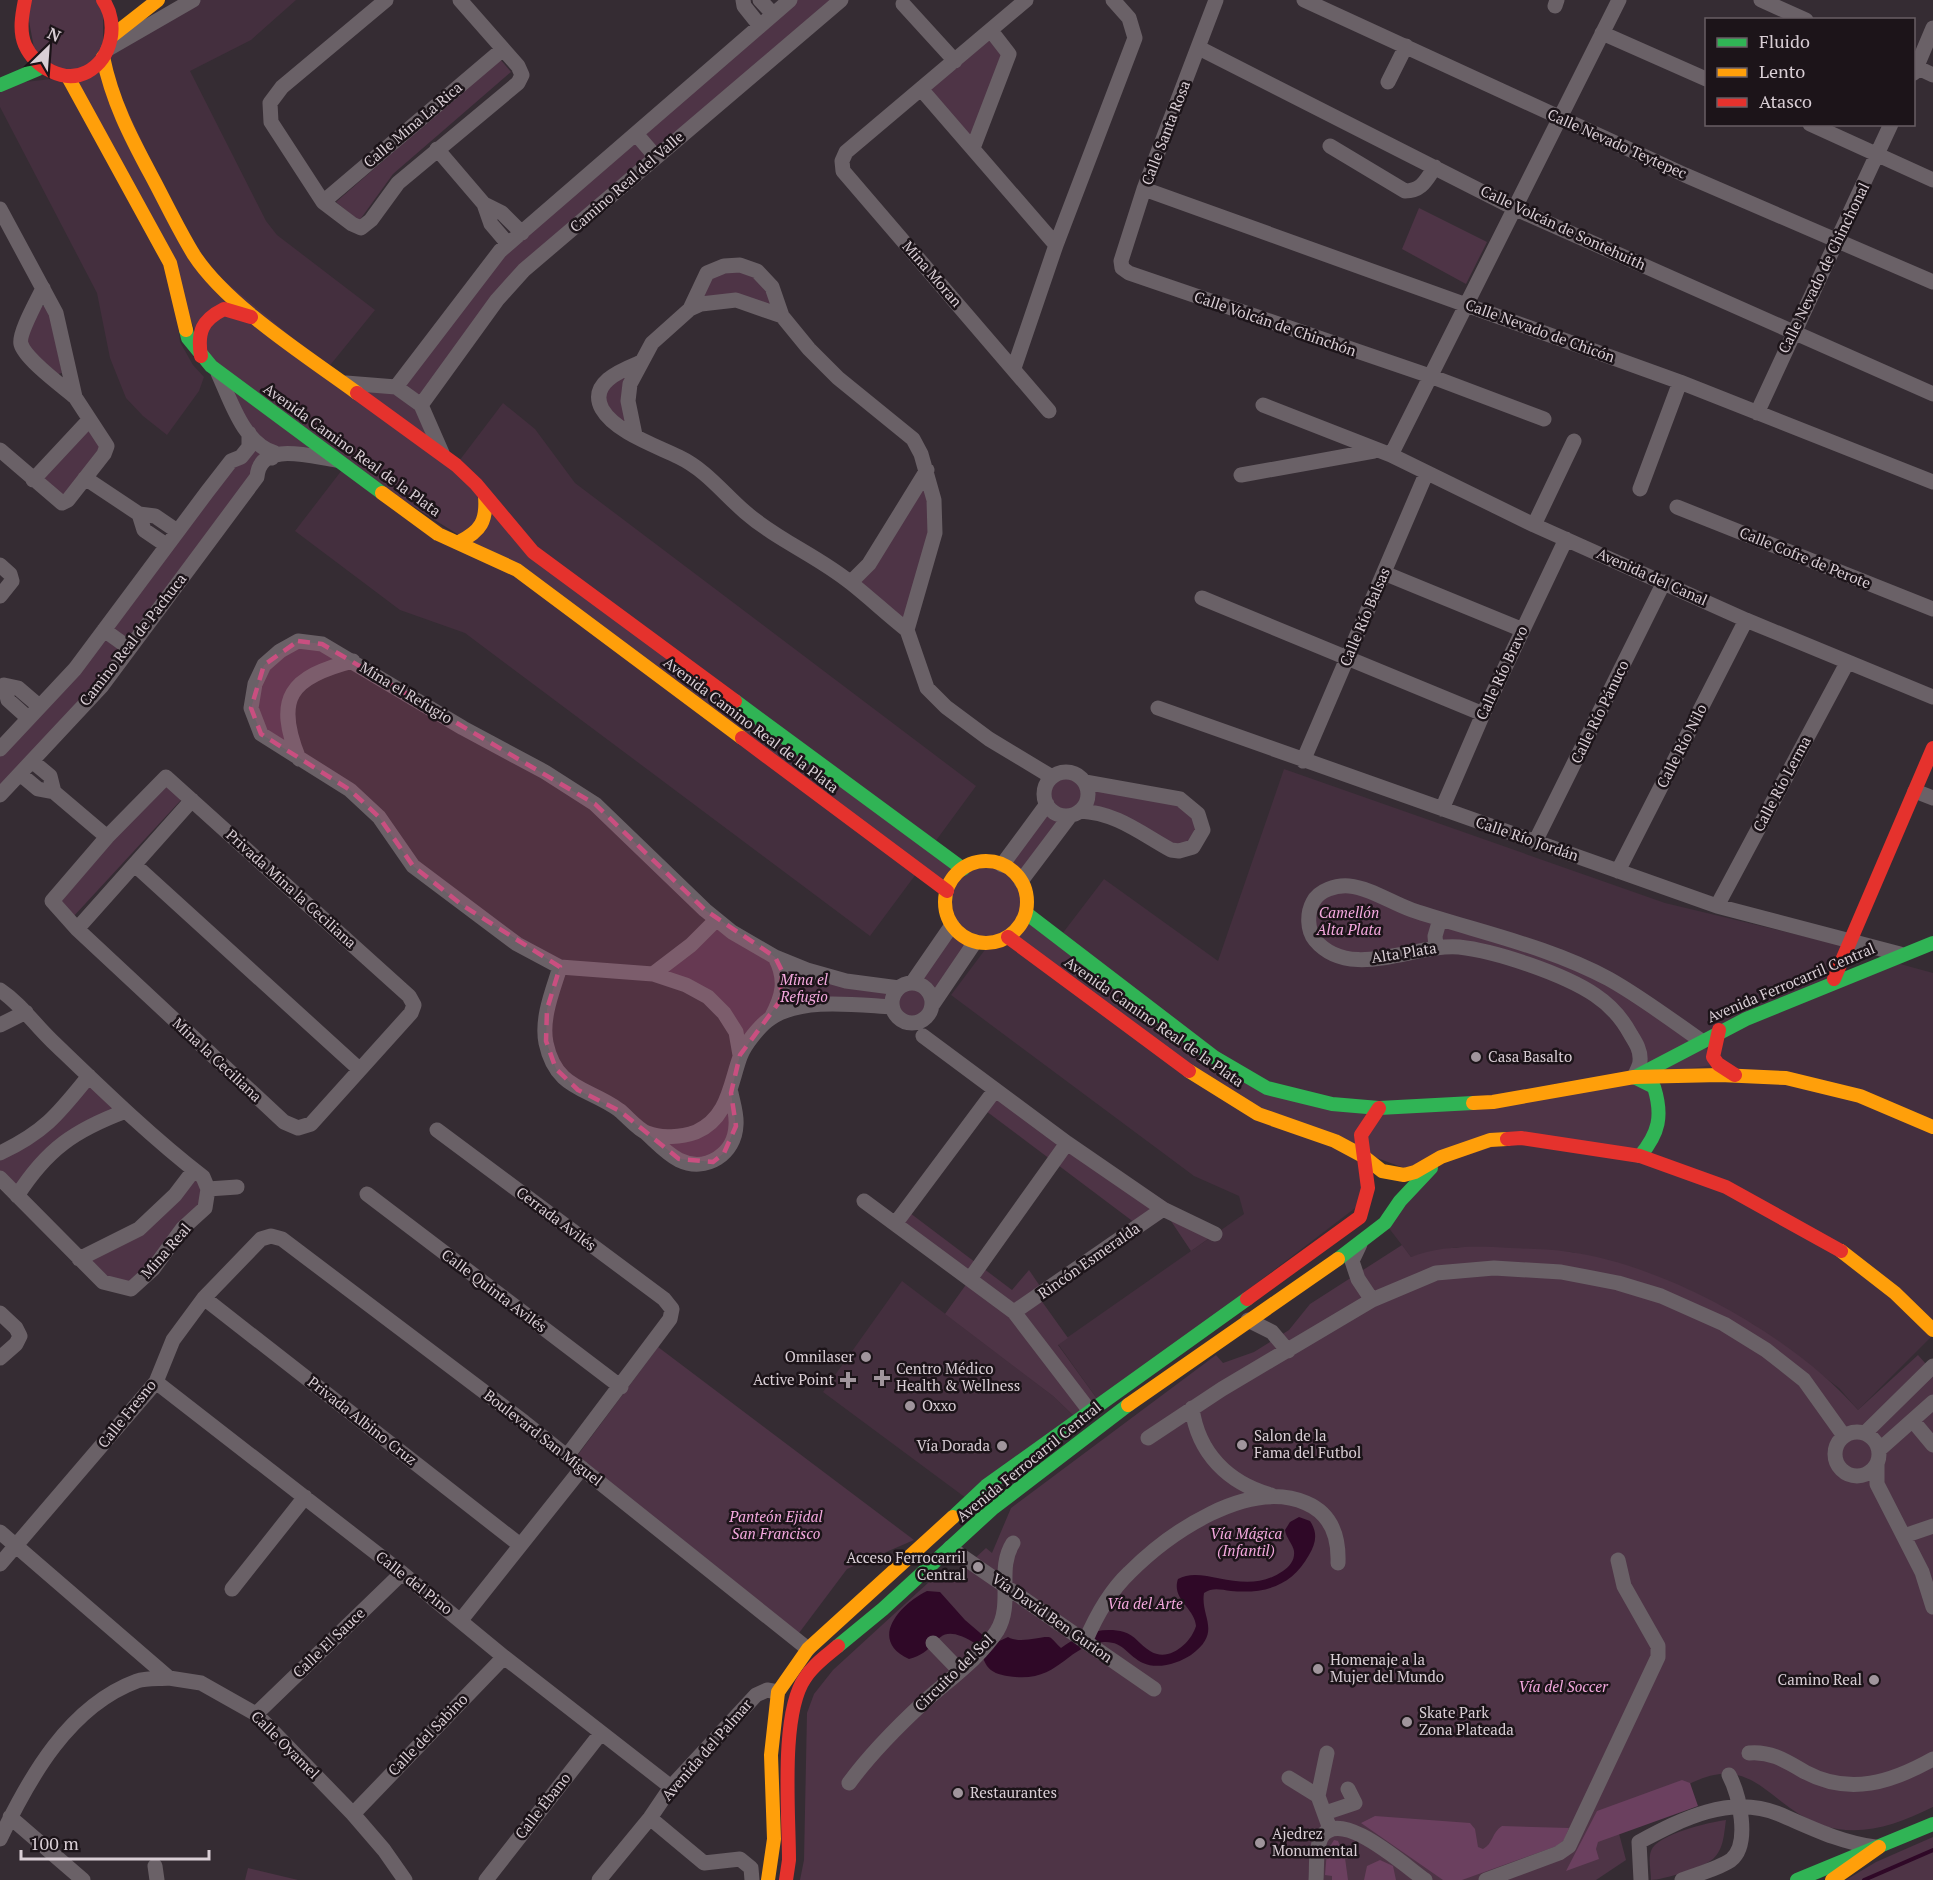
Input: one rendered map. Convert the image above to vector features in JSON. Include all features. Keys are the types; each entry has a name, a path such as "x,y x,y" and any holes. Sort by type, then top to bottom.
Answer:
{"main road":[{"path":"25,0 12,26 19,45 27,59 38,69 52,75 68,77 83,73 159,0"},
{"name":"Avenida Camino Real de la Plata","path":"103,0 112,20 108,48 109,87 122,122 195,256 217,281 262,323 442,455 476,484 533,552 963,868"},
{"path":"0,85 38,69"},
{"name":"Avenida Camino Real de la Plata","path":"68,77 170,263 188,338 202,357 219,373 438,534 517,570 947,891"},
{"path":"202,357 198,341 200,326 208,316 224,309 240,312 262,323"},
{"path":"459,542 478,532 485,522 485,496"},
{"path":"1834,979 1933,748"},
{"path":"989,862 1002,865 1021,881 1026,893 1026,913 1018,929 1008,938 994,943 967,939 952,925 945,905 947,891 953,878 963,868 976,863 989,862"},
{"name":"Avenida Camino Real de la Plata","path":"1026,913 1214,1057 1267,1088 1332,1104 1379,1108 1493,1102 1634,1077 1735,1075 1786,1078 1860,1096 1933,1126"},
{"name":"Avenida Camino Real de la Plata","path":"1008,938 1209,1085 1258,1114 1335,1141 1363,1156 1382,1171 1404,1174 1415,1172 1441,1157 1490,1140 1521,1138 1640,1156 1726,1187 1828,1242 1894,1293 1933,1330"},
{"name":"Avenida Ferrocarril Central","path":"1634,1077 1719,1030 1834,979 1933,942"},
{"path":"1719,1030 1713,1057 1718,1064 1735,1075"},
{"path":"1634,1077 1654,1087 1662,1118 1653,1141 1640,1156"},
{"name":"Avenida Ferrocarril Central","path":"768,1880 774,1839 772,1774 774,1710 778,1692 808,1649 986,1486 1360,1216 1367,1199 1368,1180 1361,1135 1379,1108"},
{"name":"Avenida Ferrocarril Central","path":"786,1880 789,1860 790,1716 803,1680 815,1665 992,1509 1115,1414 1385,1223 1400,1201 1441,1157"},
{"path":"772,1774 790,1774"},
{"path":"1797,1880 1933,1824"},
{"path":"1832,1880 1879,1847"}],"street":[{"path":"108,48 193,0"},
{"path":"386,0 282,87 270,103 271,122 323,202 362,228 371,220 398,183 518,83 522,75 518,66 460,0"},
{"path":"743,0 744,6 760,26"},
{"path":"760,0 773,14"},
{"name":"Camino Real del Valle","path":"398,385 487,267 508,244 637,135 790,0"},
{"name":"Camino Real del Valle","path":"422,403 497,300 525,270 841,0"},
{"name":"Mina Moran","path":"1026,0 992,32 846,152 842,161 843,171 1049,411"},
{"path":"1014,368 1056,245 1135,38 1130,18 1113,0"},
{"name":"Calle Santa Rosa","path":"1122,268 1122,261 1144,189 1216,0"},
{"name":"Calle Nevado Teytepec","path":"1304,0 1685,175 1838,239 1933,282"},
{"path":"1391,455 1619,0"},
{"path":"1761,0 1802,18"},
{"path":"899,1 955,61"},
{"path":"1915,67 1933,28"},
{"path":"973,148 1009,54 992,32"},
{"path":"1602,33 1705,78"},
{"path":"1388,82 1406,46"},
{"name":"Calle Volcán de Sontehuith","path":"1199,48 1516,209 1933,394"},
{"name":"Calle Mina La Rica","path":"323,202 502,49"},
{"path":"1915,69 1933,75"},
{"path":"921,89 1056,245"},
{"path":"1814,126 1933,180"},
{"name":"Calle Nevado de Chinchonal","path":"1757,412 1792,332 1891,126"},
{"path":"637,135 656,157"},
{"path":"1330,146 1405,191 1414,191 1421,187 1435,167"},
{"path":"437,149 484,204 491,224 508,244"},
{"name":"Calle Nevado de Chicón","path":"1144,189 1680,382 1933,482"},
{"path":"484,204 502,213 522,233"},
{"path":"0,209 56,313 75,397"},
{"path":"690,309 707,273 724,266 740,265 757,271 772,287 782,316 838,378 913,439 927,470 934,500 935,533 907,630"},
{"name":"Calle Volcán de Chinchón","path":"1122,268 1129,273 1430,376 1544,419"},
{"path":"0,450 62,503 68,500 104,454 107,446 75,397 27,354 20,344 21,335 43,288"},
{"path":"635,435 628,401 630,384 639,363 652,343 690,309 701,304 736,300 782,316"},
{"path":"639,363 607,379 599,396 602,409 649,445 678,457 704,472 745,512 851,582 907,630 927,688 946,707 989,739 1052,777"},
{"path":"219,373 255,443 275,453 338,460"},
{"path":"1640,489 1680,382"},
{"path":"346,383 398,385 422,403 442,455"},
{"name":"Avenida del Canal","path":"1263,405 1391,455 1534,525 1746,620 1933,698"},
{"path":"33,480 89,420"},
{"name":"Camino Real de Pachuca","path":"0,749 75,669 231,461 249,433"},
{"path":"1534,525 1574,441"},
{"name":"Avenida del Canal","path":"1241,475 1375,450"},
{"name":"Camino Real de Pachuca","path":"0,795 101,687 275,453"},
{"path":"851,582 869,564 927,470"},
{"name":"Calle Río Balsas","path":"1303,761 1426,474"},
{"path":"85,478 139,514 155,516 177,531"},
{"name":"Calle Cofre de Perote","path":"1677,507 1933,609"},
{"path":"139,514 144,530 166,545"},
{"name":"Calle Río Bravo","path":"1442,809 1483,714 1566,539"},
{"path":"0,565 10,574 12,581 0,596"},
{"path":"1384,573 1523,630"},
{"name":"Calle Río Pánuco","path":"1535,842 1664,582"},
{"path":"1202,598 1483,714"},
{"name":"Calle Río Nilo","path":"1618,871 1746,620"},
{"path":"104,630 129,648"},
{"name":"Mina el Refugio","path":"646,1133 675,1137 697,1131 718,1116 731,1093 740,1055 736,1032 724,1013 708,997 686,985 653,974 560,967 517,944 462,905 413,866 380,817 350,790 261,734 251,708 255,684 264,665 280,651 298,641 322,644 463,728 545,772 595,804 716,920 775,957 846,981 906,985"},
{"name":"Mina el Refugio","path":"299,759 288,731 286,711 294,690 311,675 353,661"},
{"name":"Calle Río Lerma","path":"1717,906 1847,663"},
{"path":"2,683 18,688 39,706"},
{"path":"2,683 8,700 28,718"},
{"name":"Calle Río Jordán","path":"1158,708 1717,906 1900,954"},
{"path":"32,761 50,776 54,792"},
{"path":"1021,881 1075,813 1088,796 1085,782 1080,777 1066,772 1052,777 1045,789 1047,804 1056,813 1075,813 1096,812 1125,821 1171,850 1179,851 1193,848 1203,830 1198,813 1180,800 1085,782"},
{"path":"20,774 38,789 54,792 107,837"},
{"name":"Privada Mina la Ceciliana","path":"166,777 409,996 414,1005"},
{"name":"Mina la Ceciliana","path":"166,777 107,837 52,901 77,929 284,1122 297,1128 311,1124 358,1069 411,1014 414,1005"},
{"path":"1915,791 1933,798"},
{"path":"77,929 136,866 192,800"},
{"path":"1002,865 1047,804"},
{"path":"136,866 358,1069"},
{"name":"Alta Plata","path":"1634,1077 1640,1062 1638,1047 1618,1016 1597,996 1555,976 1485,952 1456,947 1436,947 1390,958 1353,958 1332,953 1318,944 1311,936 1308,918 1314,900 1323,891 1350,886 1440,919 1560,957 1608,978 1700,1040"},
{"path":"1436,947 1435,936 1440,919"},
{"path":"653,974 692,945 716,920"},
{"path":"952,925 892,1000 892,1007 898,1018 910,1024 917,1023 928,1016 933,1004 975,942"},
{"name":"Mina el Refugio","path":"740,1055 771,1018 780,1001 784,987 782,971 775,957"},
{"name":"Mina el Refugio","path":"560,967 547,1009 546,1041 556,1069 578,1090 605,1101 679,1159 694,1164 713,1162 724,1153 733,1140 736,1126 731,1093"},
{"path":"906,985 929,992 933,1004"},
{"path":"0,990 17,1001 126,1111 203,1177 208,1189 237,1187"},
{"path":"1618,1016 1636,995"},
{"path":"771,1018 796,1009 826,1004 892,1007"},
{"path":"0,1025 26,1012"},
{"path":"923,1036 1067,1143 1163,1209 1215,1234"},
{"path":"0,1153 27,1141 55,1119 89,1076"},
{"path":"895,1224 995,1090"},
{"path":"17,1196 34,1170 61,1143 90,1124 126,1111"},
{"name":"Cerrada Avilés","path":"437,1130 664,1299 672,1309 670,1320 621,1387"},
{"path":"970,1279 1067,1143"},
{"name":"Mina Real","path":"79,1259 139,1229 175,1195 194,1170"},
{"name":"Mina Real","path":"0,1178 103,1282 131,1288 153,1269 183,1228 206,1208 208,1189"},
{"name":"Calle Quinta Avilés","path":"367,1194 621,1387"},
{"path":"864,1201 1014,1312 1089,1410"},
{"name":"Rincón Esmeralda","path":"1014,1312 1163,1209"},
{"name":"Calle Fresno","path":"0,1564 156,1382 172,1340 204,1298 261,1239 272,1236"},
{"name":"Boulevard San Miguel","path":"272,1236 282,1239 567,1456 808,1649"},
{"path":"1361,1242 1352,1261 1358,1279 1372,1300"},
{"path":"1148,1438 1192,1408 1372,1300 1436,1273 1494,1268 1561,1272 1618,1283 1661,1296 1724,1324 1766,1350 1804,1380 1844,1436"},
{"name":"Privada Albino Cruz","path":"204,1298 520,1545"},
{"path":"0,1313 16,1328 20,1336 16,1344 0,1358"},
{"path":"1248,1320 1272,1332 1288,1351"},
{"path":"1865,1433 1933,1366"},
{"name":"Calle del Pino","path":"156,1382 402,1573 504,1657 671,1787"},
{"path":"567,1456 621,1387"},
{"path":"1933,1401 1878,1458 1865,1475 1855,1476 1844,1473 1835,1461 1834,1454 1835,1447 1844,1436 1858,1431 1865,1433 1877,1443 1878,1458 1877,1484 1922,1572 1933,1607"},
{"path":"1192,1408 1198,1436 1209,1454 1226,1474 1269,1494 1296,1498 1314,1506 1327,1518 1335,1532 1338,1563"},
{"path":"1913,1421 1933,1444"},
{"path":"461,1620 582,1468"},
{"path":"1085,1642 1106,1600 1118,1584 1157,1548 1188,1525 1211,1514 1269,1494"},
{"path":"232,1589 305,1497"},
{"path":"1904,1536 1933,1526"},
{"path":"0,1532 169,1678"},
{"name":"Circuito del Sol","path":"849,1782 887,1738 960,1671 997,1632 1004,1616 1005,1561 1013,1543"},
{"name":"Vía David Ben Gurion","path":"950,1548 1154,1689"},
{"path":"1486,1880 1564,1850 1573,1840 1658,1657 1658,1646 1624,1586 1618,1560"},
{"name":"Calle El Sauce","path":"256,1714 402,1573"},
{"path":"933,1643 960,1671"},
{"name":"Calle del Sabino","path":"353,1814 504,1657"},
{"name":"Calle Oyamel","path":"0,1839 10,1817 47,1754 82,1716 108,1696 138,1680 169,1678 201,1683 256,1714 353,1814 384,1850 405,1880"},
{"name":"Avenida del Palmar","path":"599,1880 650,1818 671,1787 756,1695 767,1690 778,1692"},
{"name":"Calle Ébano","path":"486,1880 601,1733"},
{"path":"1749,1753 1772,1754 1828,1782 1851,1785 1884,1781 1933,1759"},
{"path":"1327,1754 1318,1796 1330,1829"},
{"path":"1682,1880 1730,1860 1741,1843 1742,1808 1729,1775"},
{"path":"1289,1779 1318,1796"},
{"path":"1325,1813 1355,1803 1348,1789"},
{"path":"1641,1880 1639,1842 1697,1814 1725,1807 1777,1813 1825,1836 1850,1844 1879,1847"},
{"path":"10,1817 83,1880"},
{"path":"650,1818 705,1863 740,1859 752,1874"},
{"path":"1316,1880 1318,1846 1321,1838 1330,1829 1348,1828 1425,1880"}],"highlighted area":[{"path":"298,641 322,644 353,661 595,804 705,910 775,957 782,971 780,1001 740,1055 731,1093 736,1126 724,1153 713,1162 679,1159 620,1111 578,1090 556,1069 546,1041 547,1009 560,967 462,905 413,866 379,817 350,790 261,734 251,708 264,665"}],"shaded area":[{"path":"192,0 296,0 251,40 190,71 266,221 277,235 375,310 327,369 217,281 122,122 108,49"},
{"path":"68,77 170,263 180,342 193,365 204,377 199,391 167,435 143,416 126,398 110,358 97,293 0,107 0,85"},
{"path":"503,403 535,429 575,483 976,786 932,846 533,552 456,465"},
{"path":"345,466 490,556 919,870 870,936 465,633 400,610 295,531"},
{"path":"1284,769 1665,903 1849,947 1836,977 1893,962 1933,973 1933,1335 1858,1410 1839,1388 1754,1325 1687,1289 1572,1252 1457,1247 1411,1257 1385,1223 1441,1157 1379,1108 1267,1088 1059,938 1104,879 1218,961"},
{"path":"1008,937 1363,1156 1367,1199 1100,1403 1058,1344 1244,1214 1239,1196 1194,1176 951,995 990,943"},
{"name":"Vía Dorada","path":"902,1281 1053,1396 1077,1419 970,1501 823,1392"},
{"path":"1299,1517 1310,1521 1315,1534 1313,1546 1302,1566 1286,1581 1266,1589 1243,1592 1214,1589 1204,1593 1208,1624 1206,1639 1201,1647 1181,1661 1162,1666 1149,1665 1116,1644 1104,1642 1080,1650 1051,1670 1039,1675 1007,1676 989,1668 978,1645 953,1634 939,1638 920,1655 909,1659 897,1651 891,1642 889,1633 898,1614 927,1591 940,1592 965,1620 993,1644 1008,1637 1020,1640 1048,1637 1061,1648 1091,1633 1115,1630 1128,1633 1146,1649 1157,1654 1172,1653 1184,1645 1196,1626 1192,1614 1180,1598 1178,1579 1188,1575 1200,1575 1254,1582 1283,1571 1294,1557 1293,1548 1285,1530 1290,1522"},
{"path":"1682,1780 1690,1783 1698,1806 1598,1842 1596,1849 1599,1859 1566,1871 1597,1811"},
{"path":"1375,1816 1470,1823 1475,1829 1478,1847 1483,1849 1502,1826 1569,1828 1564,1840 1557,1846 1462,1880 1443,1880 1361,1823"},
{"path":"1334,1840 1338,1841 1345,1858 1348,1880 1332,1880 1332,1876 1325,1875 1327,1851"},
{"path":"1380,1860 1393,1866 1396,1880 1364,1880 1367,1866"}],"green space":[{"name":"Camellón Alta Plata","path":"25,0 103,0 103,57 195,256 346,383 396,387 487,267 790,0 841,0 525,270 421,405 442,455 508,525 963,868 976,863 1002,865 1047,804 1047,787 1050,780 1062,773 1070,773 1085,782 1180,799 1203,823 1189,850 1080,811 1021,881 1027,906 1267,1088 1379,1108 1634,1077 1640,1062 1597,996 1475,949 1409,955 1332,953 1308,918 1335,887 1560,957 1699,1040 1718,1064 1635,1077 1660,1106 1640,1156 1521,1138 1415,1172 1258,1114 1008,938 995,943 981,943 923,1021 907,1023 894,1013 853,1005 771,1018 740,1055 724,1013 653,974 716,920 775,957 899,988 907,984 952,925 945,905 947,891 517,571 338,460 275,453 101,687 0,795 0,749 33,713 240,450 248,433 204,356 170,263 68,77 38,69"},
{"path":"992,32 1009,54 973,148 921,89"},
{"path":"500,59 511,72 393,174 359,221 336,202"},
{"path":"1419,208 1487,242 1466,284 1402,249"},
{"path":"757,271 782,316 736,300 701,304 707,273"},
{"path":"38,306 48,306 62,373 58,374 22,342"},
{"path":"639,363 630,384 635,435 613,420 602,388"},
{"path":"90,424 103,443 62,499 37,479"},
{"path":"927,470 935,533 907,630 851,582"},
{"path":"298,641 353,661 311,675 286,711 299,759 261,734 255,684"},
{"path":"165,784 181,800 73,917 56,901"},
{"path":"89,1076 126,1111 90,1124 17,1196 0,1178 0,1153 27,1141"},
{"path":"995,1090 1215,1234 1191,1251 1163,1209 1139,1226 982,1108"},
{"path":"731,1093 733,1140 694,1164 663,1148 675,1137 697,1131"},
{"path":"194,1170 203,1177 205,1208 131,1289 103,1282 79,1259 139,1229"},
{"path":"906,1210 1012,1290 1029,1270 1044,1292 1038,1296 1068,1338 1058,1345 1100,1403 1077,1419 1053,1396 945,1314 970,1279 895,1224"},
{"path":"1402,1245 1411,1257 1435,1250 1460,1247 1562,1251 1608,1260 1647,1272 1726,1308 1764,1331 1799,1356 1858,1410 1918,1355 1933,1372 1933,1807 1879,1827 1844,1830 1808,1819 1746,1778 1726,1774 1714,1775 1691,1783 1617,1826 1626,1860 1596,1880 800,1880 804,1860 807,1713 814,1694 833,1670 929,1582 958,1574 986,1548 992,1553 1011,1508 1216,1355 1223,1363 1254,1352 1289,1330 1310,1304"},
{"name":"Panteón Ejidal San Francisco","path":"658,1347 914,1540 847,1569 799,1633 574,1460"},
{"path":"1726,1820 1721,1846 1713,1859 1701,1866 1651,1880 1650,1854 1655,1845 1673,1834"},
{"path":"1933,1837 1933,1880 1846,1880 1876,1862"},
{"path":"248,1868 298,1880 245,1880"}],"waterway":[{"path":"1864,1880 1933,1850"}],"traffic: fast":[{"path":"0,85 38,69"},
{"path":"186,330 188,338 211,366 382,493"},
{"path":"735,701 963,869"},
{"path":"1026,913 1214,1057 1267,1088 1332,1104 1379,1108 1473,1103"},
{"path":"1637,1076 1746,1019 1933,943"},
{"path":"1634,1077 1654,1087 1659,1116 1655,1132 1640,1156"},
{"path":"1338,1259 1385,1223 1400,1201 1431,1168"},
{"path":"953,1517 986,1486 1247,1299"},
{"path":"838,1646 883,1609 992,1509 1128,1405"},
{"path":"1797,1880 1933,1824"}],"traffic: slow":[{"path":"112,36 158,0"},
{"path":"103,57 111,89 129,132 177,225 208,274 247,312 357,393"},
{"path":"68,77 170,263 186,330"},
{"path":"382,493 438,534 517,570 742,738"},
{"path":"459,542 473,534 481,524 485,512 485,496"},
{"path":"986,861 1002,864 1015,873 1024,886 1027,902 1024,918 1015,931 1002,940 986,943 970,940 957,931 948,918 945,902 948,886 957,873 970,864 986,861"},
{"path":"1189,1071 1258,1114 1335,1141 1363,1156 1382,1171 1404,1175 1415,1172 1441,1157 1490,1140 1507,1139"},
{"path":"1473,1103 1493,1102 1634,1077 1720,1075 1786,1078 1860,1096 1933,1127"},
{"path":"1841,1251 1895,1293 1933,1330"},
{"path":"1128,1405 1338,1259"},
{"path":"768,1880 774,1839 771,1755 778,1692 808,1649 953,1517"},
{"path":"1832,1880 1879,1847"}],"traffic: jam":[{"path":"25,0 22,17 22,34 25,45 43,66 60,75 69,76 87,72 96,66 107,50 112,29 108,9 103,0"},
{"path":"201,356 201,333 206,322 217,313 224,309 251,317"},
{"path":"357,393 456,465 476,484 533,552 735,701"},
{"path":"742,738 947,891"},
{"path":"1834,979 1933,748"},
{"path":"1008,937 1189,1071"},
{"path":"1719,1030 1713,1057 1718,1064 1735,1075"},
{"path":"1247,1299 1360,1217 1368,1188 1361,1135 1379,1108"},
{"path":"1507,1139 1521,1138 1640,1156 1726,1187 1841,1251"},
{"path":"786,1880 789,1860 787,1792 792,1715 797,1694 808,1673 838,1646"}],"place":[{"name":"Casa Basalto","path":"1476,1057"},
{"name":"Omnilaser","path":"866,1357"},
{"name":"Centro Médico Health & Wellness","path":"882,1378"},
{"name":"Active Point","path":"848,1380"},
{"name":"Oxxo","path":"910,1406"},
{"name":"Salon de la Fama del Futbol","path":"1242,1445"},
{"name":"Vía Dorada","path":"1002,1446"},
{"name":"Acceso Ferrocarril Central","path":"978,1567"},
{"name":"Homenaje a la Mujer del Mundo","path":"1318,1669"},
{"name":"Camino Real","path":"1874,1680"},
{"name":"Skate Park Zona Plateada","path":"1407,1722"},
{"name":"Restaurantes","path":"958,1793"},
{"name":"Ajedrez Monumental","path":"1260,1843"}],"park label":[{"name":"Vía Mágica (Infantil)","path":"1246,1542"},
{"name":"Vía del Arte","path":"1145,1604"},
{"name":"Vía del Soccer","path":"1563,1687"}]}
